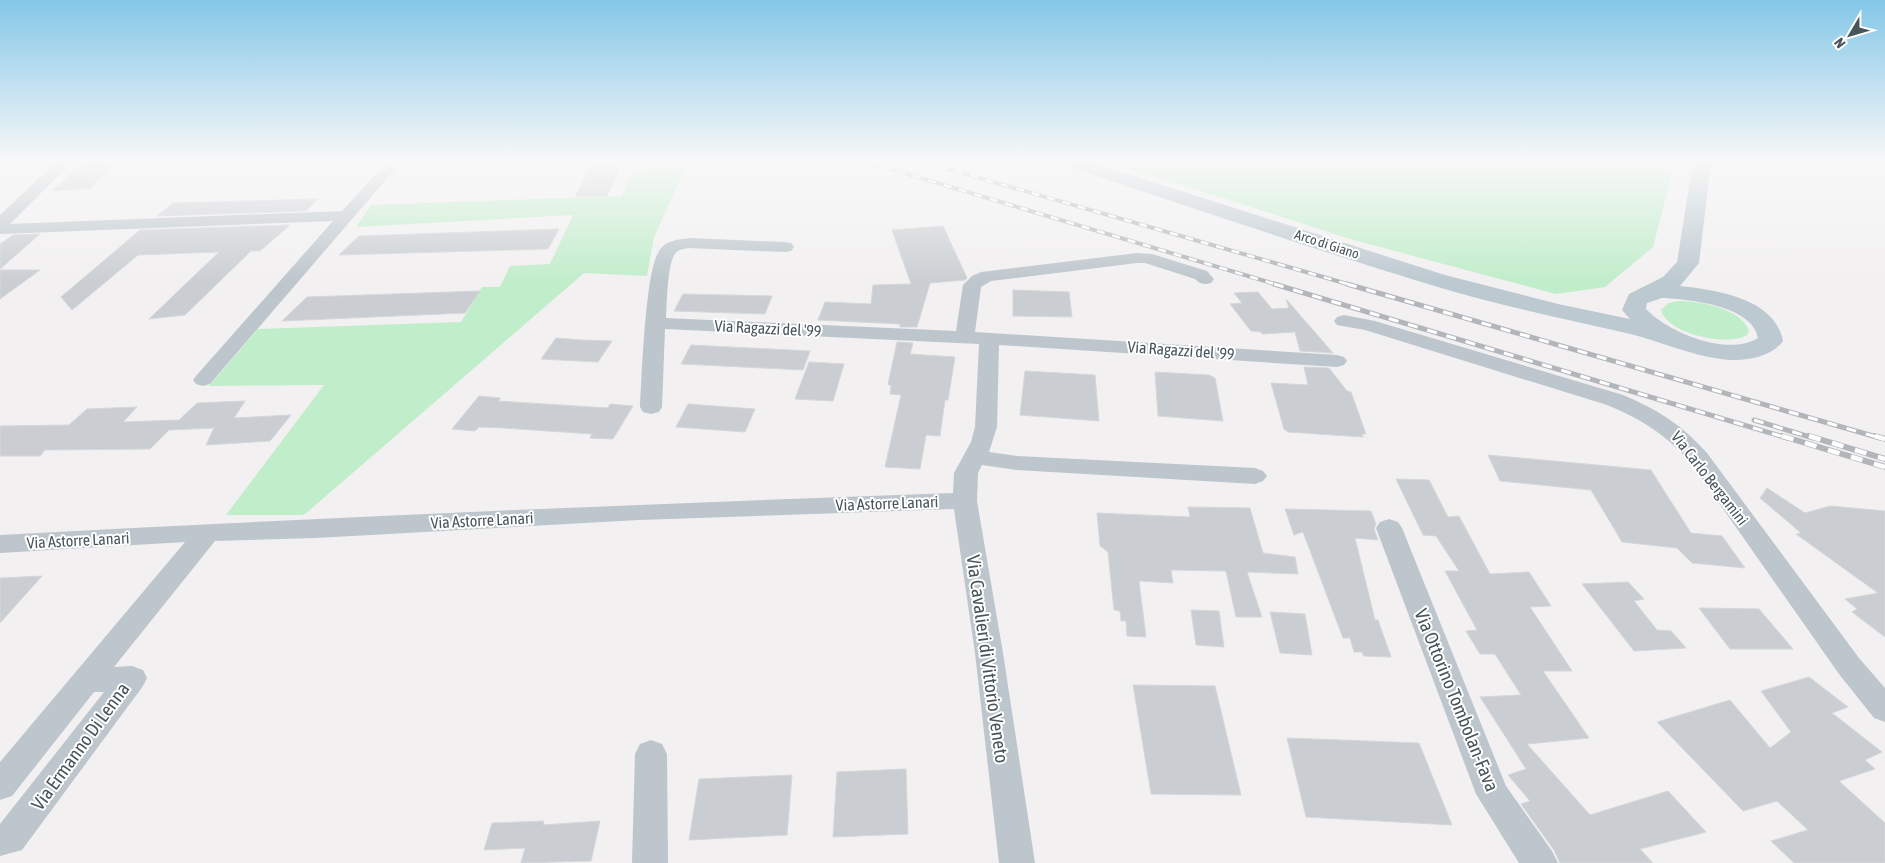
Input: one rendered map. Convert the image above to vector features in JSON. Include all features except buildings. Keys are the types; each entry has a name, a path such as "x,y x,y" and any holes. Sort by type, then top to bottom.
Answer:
{"main road":[{"name":"Arco di Giano","path":"1199,202 1411,272 1481,292 1557,311 1634,327 1672,338"},
{"path":"1696,202 1688,263 1703,281 1729,303"},
{"name":"Arco di Giano","path":"1527,302 1595,306 1642,298 1671,282 1688,263"},
{"path":"1670,291 1694,294 1729,303 1754,315 1769,329 1772,336 1771,342 1767,346 1759,350 1734,352 1703,348 1672,338 1647,324 1634,310 1642,298 1670,291"}],"street":[{"path":"0,224 23,202"},
{"path":"203,380 359,202"},
{"path":"0,229 347,216"},
{"path":"651,407 660,278 666,253 675,245 690,243 785,247"},
{"path":"977,338 972,285 987,276 1146,258 1201,275 1205,279"},
{"name":"Via Carlo Bergamini","path":"1344,321 1368,325 1615,400 1651,415 1673,429 1699,458 1848,666 1885,709"},
{"name":"Via Ragazzi del '99","path":"656,323 977,338 1338,361"},
{"name":"Via Cavalieri di Vittorio Veneto","path":"977,338 986,427 982,442 966,473 965,501 990,663 1017,863"},
{"path":"974,457 1017,463 1256,476"},
{"name":"Via Astorre Lanari","path":"0,544 208,532 316,529 639,512 965,501"},
{"name":"Via Ottorino Tombolan-Fava","path":"1389,528 1493,794 1540,863"},
{"name":"Via Ermanno Di Lenna","path":"0,786 208,532"},
{"name":"Via Ermanno Di Lenna","path":"0,840 10,839 132,678 87,681"},
{"path":"650,863 651,754"}],"green space":[{"path":"447,202 670,202 654,237 647,276 584,273 304,515 226,515 324,385 209,386 258,329 461,322 482,287 500,287 510,266 550,264 573,215 356,227 371,205"},
{"path":"1237,202 1665,202 1653,247 1605,287 1556,294 1350,239"},
{"path":"1678,301 1708,304 1729,311 1745,323 1749,331 1747,335 1726,340 1713,339 1686,332 1674,326 1661,310 1669,303"}],"railway":[{"path":"1002,202 1278,285"},
{"path":"1064,202 1351,285"},
{"path":"1274,284 1787,438"},
{"path":"1347,284 1880,438"},
{"path":"1754,420 1813,438"},
{"path":"1782,436 1885,467"},
{"path":"1809,436 1885,459"},
{"path":"1875,436 1885,439"}]}
